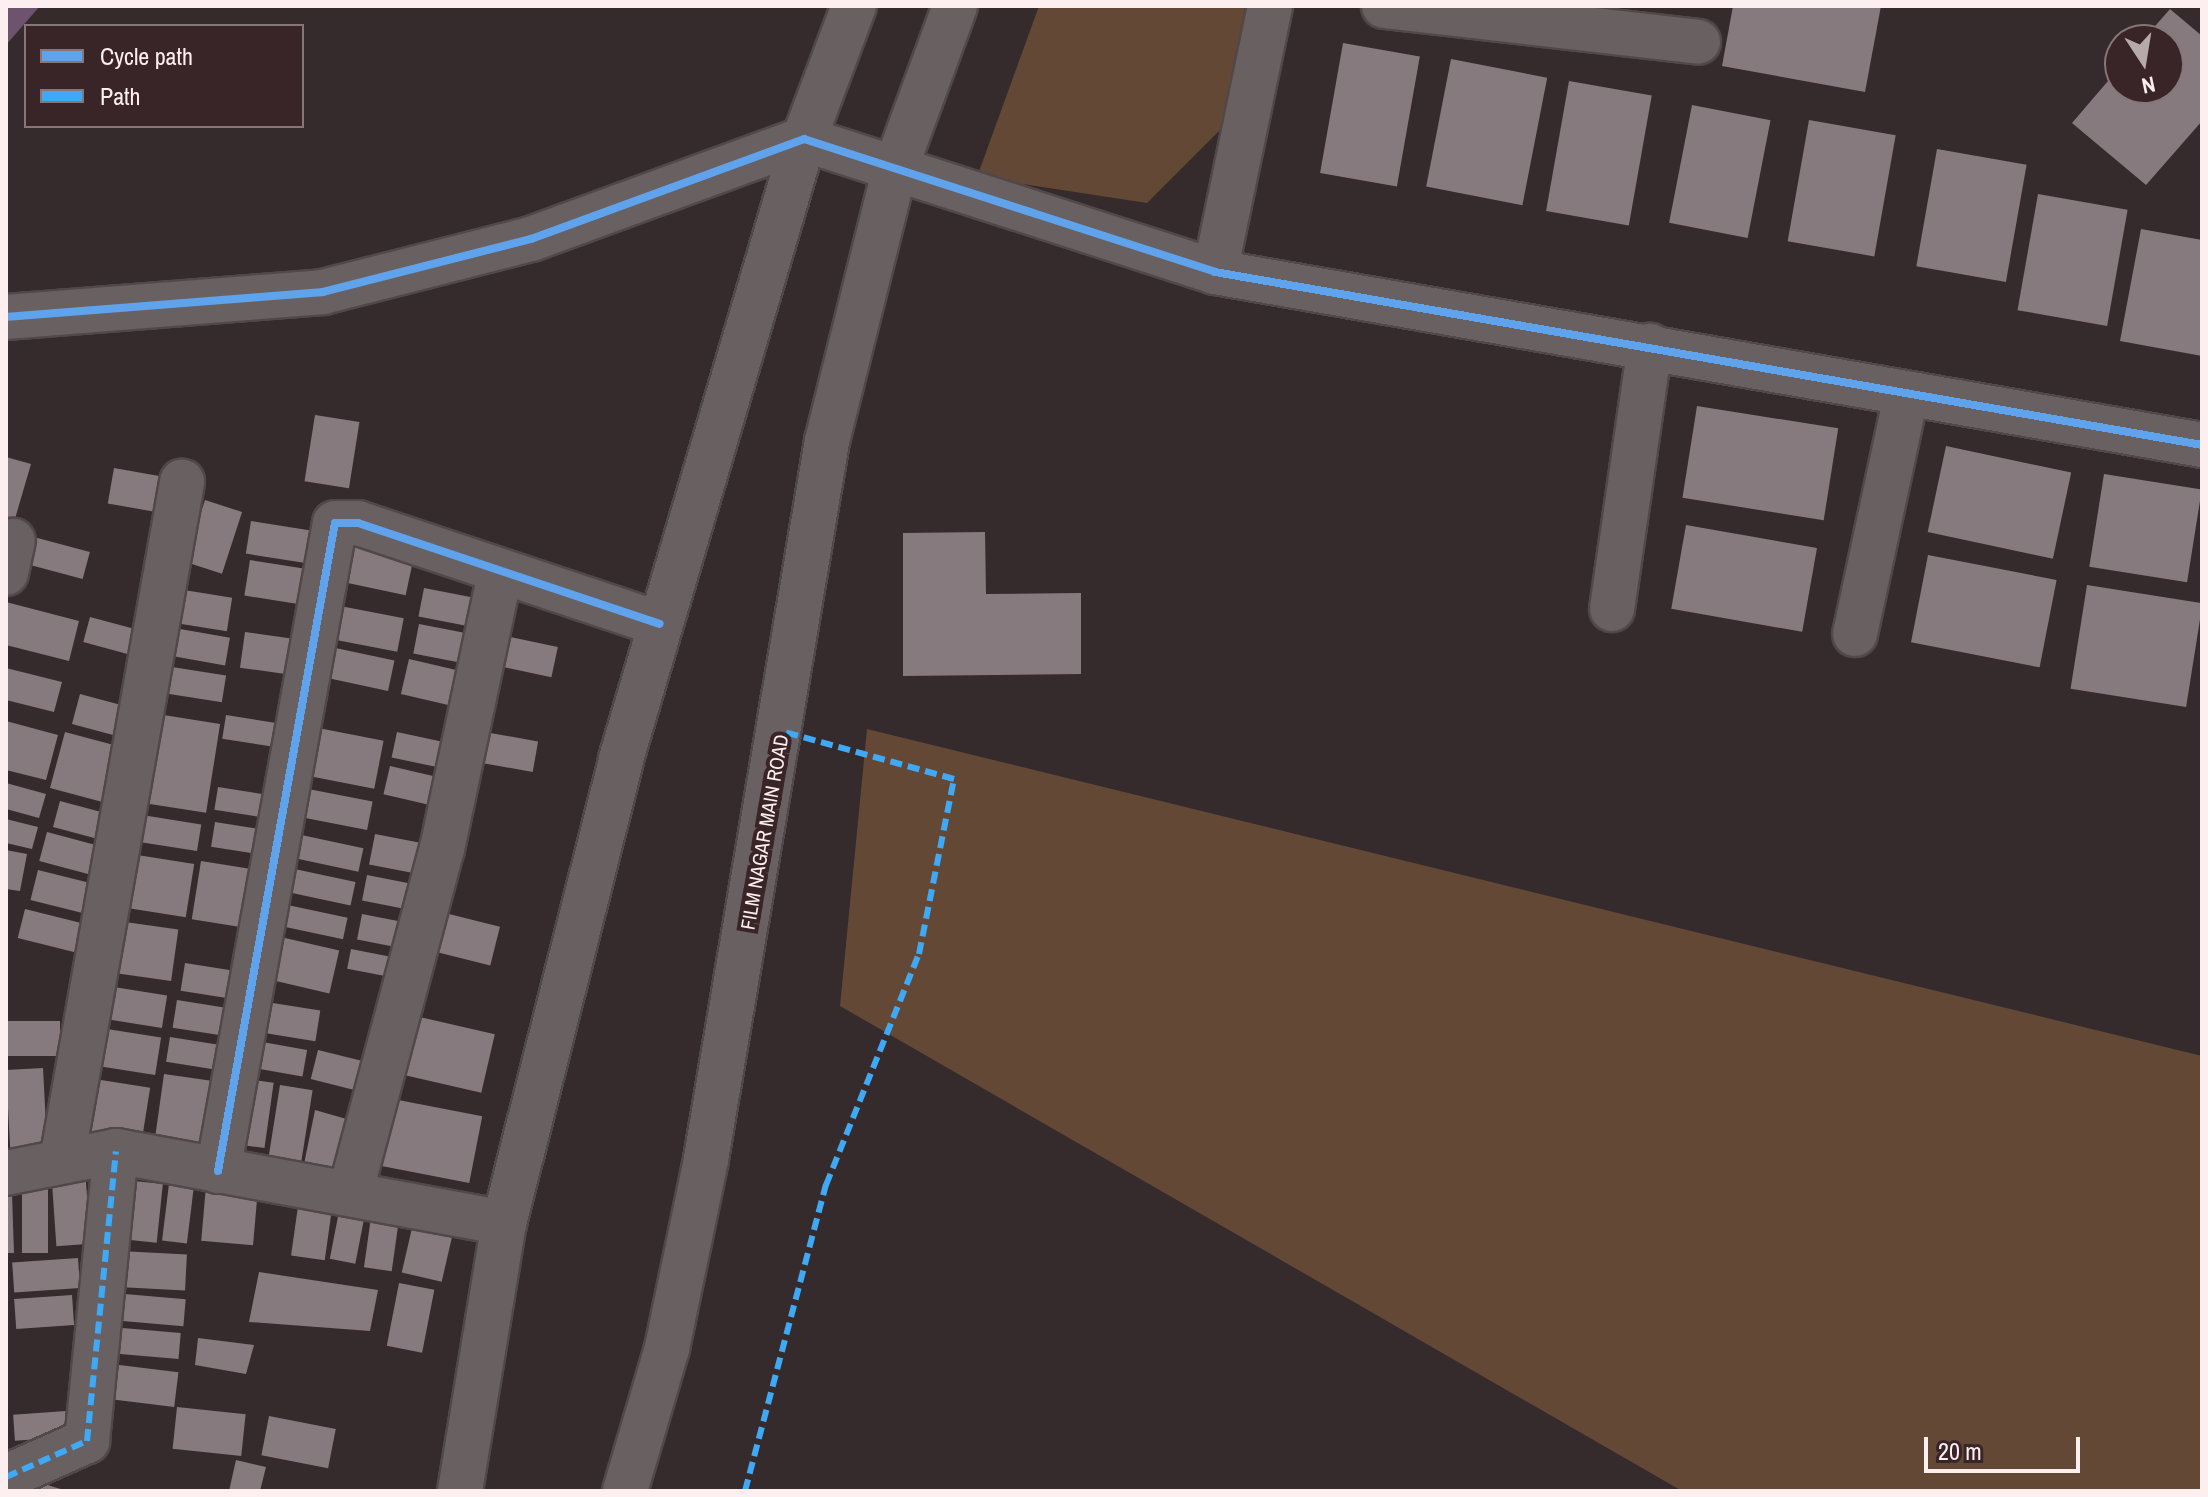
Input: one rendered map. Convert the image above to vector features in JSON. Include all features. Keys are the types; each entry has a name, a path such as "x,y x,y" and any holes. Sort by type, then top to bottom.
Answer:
{"street":[{"path":"460,1491 504,1223 660,624 804,139 854,6"},
{"name":"FILM NAGAR MAIN ROAD","path":"625,1491 667,1348 706,1159 827,441 894,172 955,6"},
{"path":"1215,272 1270,6"},
{"path":"1384,6 1698,42"},
{"path":"6,317 323,292 531,239 804,139 894,172 1215,272 1650,346 1906,397 2202,445"},
{"path":"1612,609 1650,346"},
{"path":"1855,634 1906,397"},
{"path":"62,1160 182,482"},
{"path":"218,1171 335,523 358,523 500,574 660,624"},
{"path":"351,1190 442,849 500,574"},
{"path":"6,1173 116,1151 218,1171 351,1190 504,1223"},
{"path":"6,1477 87,1441 116,1151"}],"shaded area":[{"path":"6,6 40,6 24,24 6,45"},
{"path":"1039,6 1245,6 1226,124 1147,203 977,177"},
{"path":"867,729 2202,1056 2202,1491 1682,1491 840,1006"}],"building":[{"path":"1733,6 1881,6 1865,92 1722,66"},
{"path":"2170,9 2202,36 2202,121 2146,185 2072,123 2104,86 2104,104 2184,104 2184,24 2157,24"},
{"path":"1343,43 1420,57 1397,187 1320,173"},
{"path":"1451,59 1547,78 1522,205 1426,187"},
{"path":"1569,81 1652,96 1629,226 1546,211"},
{"path":"1692,105 1771,120 1748,238 1669,223"},
{"path":"1809,120 1896,135 1874,256 1788,241"},
{"path":"1937,149 2027,165 2006,282 1916,266"},
{"path":"2038,194 2128,210 2107,326 2018,310"},
{"path":"2141,229 2202,240 2202,356 2120,341"},
{"path":"1697,406 1838,428 1824,520 1682,498"},
{"path":"315,415 359,422 349,488 305,481"},
{"path":"1946,446 2071,473 2053,559 1928,532"},
{"path":"6,457 31,464 12,529 6,527"},
{"path":"114,468 166,477 160,513 108,503"},
{"path":"2104,474 2202,489 2187,582 2089,567"},
{"path":"205,500 242,512 222,574 185,562"},
{"path":"251,521 320,532 315,565 246,554"},
{"path":"1686,525 1817,548 1802,632 1671,609"},
{"path":"985,532 986,594 1081,593 1081,674 903,676 903,533"},
{"path":"30,536 90,552 83,579 23,563"},
{"path":"352,540 415,553 406,595 343,582"},
{"path":"1928,555 2057,580 2040,667 1911,642"},
{"path":"250,560 313,570 308,606 244,596"},
{"path":"2087,585 2202,603 2186,707 2071,689"},
{"path":"165,587 232,598 227,631 160,621"},
{"path":"424,588 486,600 480,628 418,616"},
{"path":"6,602 79,621 69,661 6,645"},
{"path":"335,605 404,618 397,652 329,638"},
{"path":"90,617 147,632 140,657 83,642"},
{"path":"419,624 476,635 470,665 413,653"},
{"path":"163,626 230,638 225,665 158,654"},
{"path":"245,632 307,641 302,676 240,668"},
{"path":"506,636 558,647 551,677 500,666"},
{"path":"326,646 394,661 388,691 320,676"},
{"path":"409,659 471,673 463,708 401,694"},
{"path":"153,664 226,676 222,702 149,691"},
{"path":"6,668 62,682 54,712 6,700"},
{"path":"80,694 135,709 127,739 72,724"},
{"path":"151,713 220,724 206,813 137,802"},
{"path":"226,715 285,724 282,748 222,739"},
{"path":"6,721 58,735 46,780 6,770"},
{"path":"308,726 384,741 374,789 299,774"},
{"path":"479,731 538,741 533,772 474,762"},
{"path":"65,732 129,749 114,805 50,788"},
{"path":"397,732 452,744 446,769 392,757"},
{"path":"390,766 451,780 445,808 383,794"},
{"path":"6,783 46,794 39,818 6,809"},
{"path":"218,787 280,797 277,820 214,810"},
{"path":"298,787 373,802 367,830 292,815"},
{"path":"60,801 118,817 111,843 53,827"},
{"path":"142,815 201,824 197,851 138,842"},
{"path":"6,819 38,827 32,849 6,843"},
{"path":"215,822 274,831 270,856 211,847"},
{"path":"47,832 108,848 100,877 39,861"},
{"path":"292,833 363,848 358,872 287,856"},
{"path":"375,834 428,844 422,875 369,864"},
{"path":"6,850 27,854 20,891 6,889"},
{"path":"131,854 194,864 186,917 123,907"},
{"path":"201,861 262,871 253,929 192,919"},
{"path":"290,868 356,882 351,905 285,891"},
{"path":"38,870 100,885 93,916 31,900"},
{"path":"367,875 423,886 418,911 362,901"},
{"path":"283,904 348,918 343,939 278,926"},
{"path":"25,909 86,924 79,953 18,938"},
{"path":"433,910 500,927 490,966 423,949"},
{"path":"362,914 412,924 407,949 357,940"},
{"path":"111,920 178,929 171,981 104,971"},
{"path":"272,935 339,951 329,993 262,978"},
{"path":"351,949 402,959 398,979 347,969"},
{"path":"185,963 245,973 241,1000 181,991"},
{"path":"95,984 167,995 162,1028 90,1017"},
{"path":"177,1000 241,1010 237,1038 173,1028"},
{"path":"260,1001 320,1011 315,1041 255,1032"},
{"path":"411,1015 495,1034 481,1093 398,1073"},
{"path":"6,1021 60,1021 60,1056 6,1056"},
{"path":"88,1026 161,1038 155,1075 82,1064"},
{"path":"170,1037 231,1047 227,1071 166,1062"},
{"path":"251,1040 307,1050 302,1076 246,1067"},
{"path":"318,1050 366,1062 358,1091 311,1079"},
{"path":"43,1068 48,1158 11,1160 6,1070"},
{"path":"164,1074 225,1083 217,1145 155,1136"},
{"path":"82,1077 150,1088 141,1145 73,1134"},
{"path":"240,1078 274,1083 264,1148 231,1143"},
{"path":"280,1085 313,1090 300,1172 267,1167"},
{"path":"388,1098 482,1116 469,1183 375,1165"},
{"path":"315,1110 357,1122 342,1180 302,1174"},
{"path":"134,1181 163,1184 157,1243 128,1240"},
{"path":"86,1182 90,1244 56,1246 52,1184"},
{"path":"169,1184 194,1187 187,1244 162,1241"},
{"path":"206,1186 258,1191 253,1245 201,1241"},
{"path":"22,1189 48,1189 48,1253 22,1253"},
{"path":"12,1194 14,1253 6,1253 6,1195"},
{"path":"342,1196 368,1201 355,1264 330,1259"},
{"path":"299,1199 333,1204 325,1260 291,1255"},
{"path":"373,1203 401,1207 392,1271 364,1267"},
{"path":"415,1215 455,1224 442,1282 402,1272"},
{"path":"120,1251 187,1255 185,1290 118,1287"},
{"path":"78,1258 80,1288 14,1293 12,1263"},
{"path":"259,1272 378,1290 370,1331 249,1322"},
{"path":"399,1283 434,1290 422,1353 387,1346"},
{"path":"113,1293 186,1299 183,1326 111,1320"},
{"path":"72,1295 74,1325 16,1329 14,1299"},
{"path":"111,1327 181,1333 178,1359 109,1353"},
{"path":"198,1338 254,1345 246,1374 195,1365"},
{"path":"103,1363 178,1372 174,1407 99,1398"},
{"path":"177,1407 246,1414 241,1456 173,1449"},
{"path":"66,1411 68,1437 15,1441 13,1415"},
{"path":"269,1416 336,1429 328,1468 261,1455"},
{"path":"236,1460 266,1467 260,1491 229,1491"},
{"path":"24,1478 64,1490 64,1491 19,1491"}],"marked path":[{"path":"745,1491 826,1185 919,954 954,779 781,731"},
{"path":"6,1477 87,1441 116,1151"}],"cycle path":[{"path":"6,317 323,292 531,239 804,139 1215,272 2202,445"},
{"path":"218,1171 335,523 358,523 660,624"}]}
